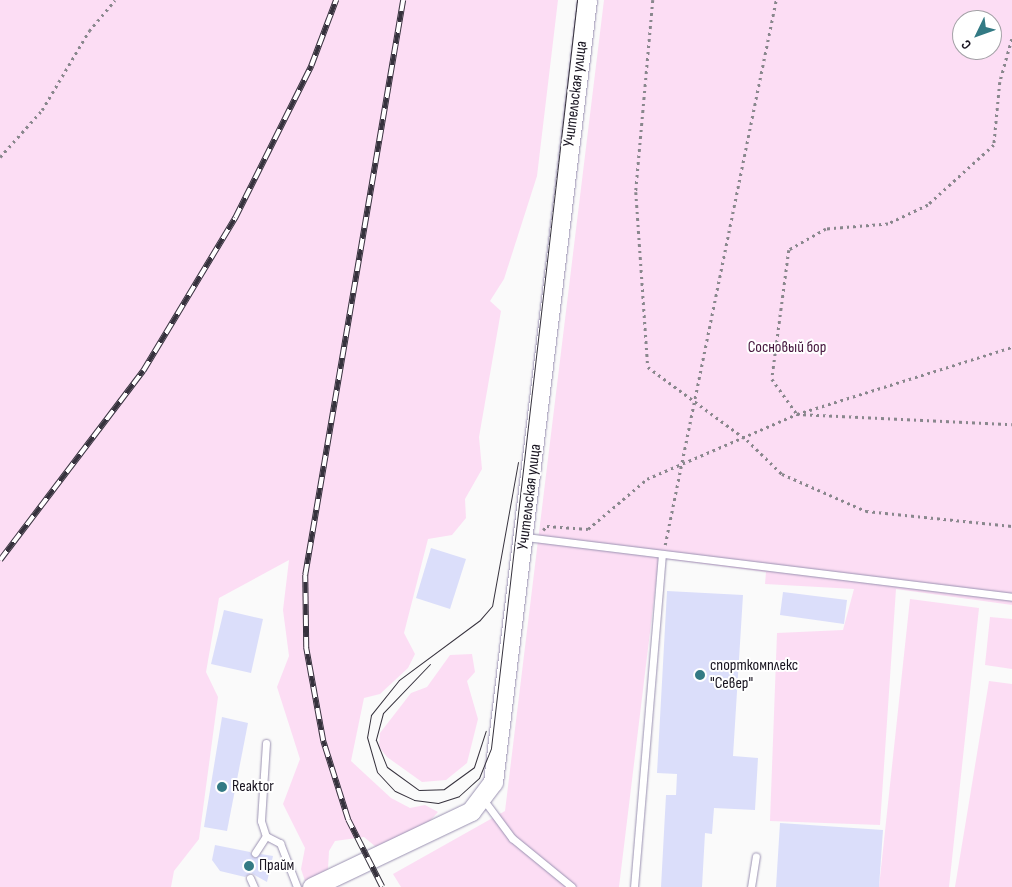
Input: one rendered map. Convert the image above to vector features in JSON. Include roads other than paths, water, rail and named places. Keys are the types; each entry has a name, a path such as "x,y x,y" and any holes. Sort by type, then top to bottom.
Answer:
{"main road":[{"name":"Учительская улица","path":"312,887 456,819 482,798 493,782 530,538 587,0"}],"lane":[{"path":"530,538 1012,597"},
{"path":"634,887 662,555"},
{"path":"266,743 261,821 266,836 280,843 290,857 297,887"},
{"path":"482,798 512,838 572,887"},
{"path":"255,853 266,836"},
{"path":"752,887 756,856"},
{"path":"250,878 254,887"}],"tram line":[{"path":"518,462 492,606 480,620 399,680 371,715 367,737 377,772 395,791 414,800 438,803 459,796 479,778 491,748 577,0"},
{"path":"430,664 383,713 376,740 387,767 419,790 444,789 474,767 486,731"}],"railway":[{"path":"0,560 143,371 235,218 311,66 336,0"},
{"path":"382,887 348,820 323,741 306,648 305,575 403,0"}],"place":[{"name":"спорткомплекс \"Север\"","path":"700,675"},
{"name":"Reaktor","path":"222,787"},
{"name":"Прайм","path":"249,866"}],"park label":[{"name":"Сосновый бор","path":"787,348"}]}
